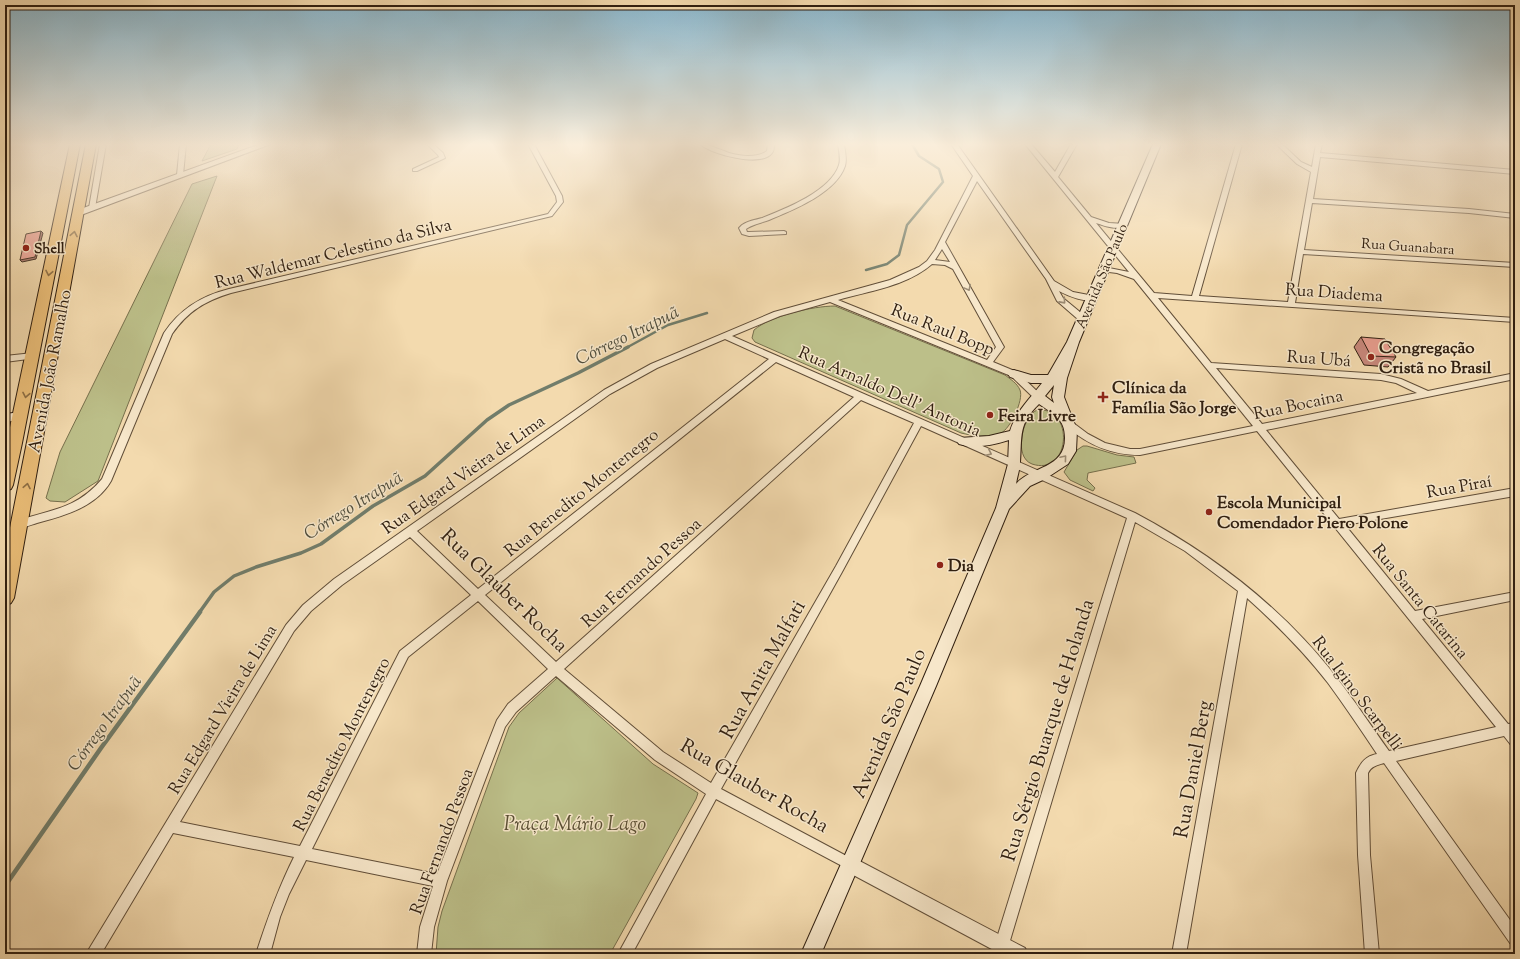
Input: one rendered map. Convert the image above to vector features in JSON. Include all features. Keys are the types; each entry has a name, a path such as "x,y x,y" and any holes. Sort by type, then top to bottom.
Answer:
{"highway":[{"name":"Avenida João Ramalho","path":"5,485 21,416 65,189"},
{"name":"Avenida João Ramalho","path":"5,598 83,189"},
{"path":"58,221 78,213"}],"main road":[{"name":"Avenida São Paulo","path":"1002,508 1025,482 1034,477 1040,476 1060,464 1067,457 1072,444 1068,420 1059,402 1058,391 1073,342 1139,189"},
{"name":"Avenida São Paulo","path":"811,954 928,686 1002,508 1014,464 1015,434 1022,414 1038,397 1052,378 1073,342"},
{"path":"1014,374 1031,379 1052,378"},
{"path":"1038,397 1057,409 1068,420"},
{"path":"5,418 21,416"},
{"path":"963,441 989,441 1015,434"}],"street":[{"path":"92,208 95,189"},
{"path":"78,213 143,189"},
{"name":"Rua Waldemar Celestino da Silva","path":"19,524 74,508 93,496 101,488 106,481 168,333 185,312 204,300 229,291 550,215 560,202 555,189"},
{"path":"784,233 749,234 742,231 744,226 802,203 824,189"},
{"name":"Rua Edgard Vieira de Lima","path":"93,954 290,628 307,608 319,597 607,392 654,366 727,337 777,314 893,282 922,269 930,262 942,242 969,189"},
{"path":"985,189 1049,279 1060,298 1083,319"},
{"name":"Rua Santa Catarina","path":"1065,189 1413,616 1511,729 1515,741"},
{"path":"1195,298 1226,189"},
{"path":"1291,304 1310,189"},
{"path":"1308,201 1469,211 1515,216"},
{"path":"1089,218 1108,225 1123,225"},
{"path":"942,242 1000,347 988,364"},
{"name":"Rua Guanabara","path":"1300,252 1515,265"},
{"path":"930,262 946,263 957,268"},
{"path":"1104,269 1118,271 1136,277"},
{"path":"1049,279 1066,292 1076,296 1091,298"},
{"name":"Rua Diadema","path":"1150,295 1515,320"},
{"name":"Rua Raul Bopp","path":"830,299 1014,374 1038,397"},
{"name":"Rua Arnaldo Dell' Antonia","path":"727,337 1040,476"},
{"path":"5,359 33,356"},
{"name":"Rua Benedito Montenegro","path":"263,954 274,917 284,891 404,654 775,358"},
{"name":"Rua Ubá","path":"1207,364 1381,377 1398,381 1425,393"},
{"name":"Rua Bocaina","path":"1068,420 1083,436 1098,445 1120,452 1130,453 1150,451 1425,393 1515,376"},
{"name":"Rua Fernando Pessoa","path":"424,954 427,927 441,880 501,724 512,708 860,396"},
{"name":"Rua Anita Malfati","path":"625,954 919,422"},
{"name":"Rua Igino Scarpelli","path":"1040,476 1156,528 1204,558 1284,627 1315,659 1515,938"},
{"name":"Rua Piraí","path":"1337,523 1515,492"},
{"name":"Rua Sérgio Buarque de Holanda","path":"1000,949 1132,516"},
{"name":"Rua Glauber Rocha","path":"410,531 556,669 659,756 714,792 850,864 1000,949 1019,954"},
{"name":"Rua Daniel Berg","path":"1179,954 1243,591"},
{"path":"1413,616 1515,596"},
{"path":"1372,954 1364,855 1362,772 1365,766 1374,760 1511,729"},
{"path":"170,826 441,880"}],"green space":[{"path":"190,189 212,189 98,481 65,502 50,501 46,498 60,452"},
{"path":"835,306 1005,375 1017,385 1021,395 1018,407 1008,426 1001,433 991,436 976,436 961,433 755,342 752,338 754,330 770,320 804,310"},
{"path":"1037,410 1049,412 1058,419 1062,429 1063,440 1061,452 1055,460 1045,465 1032,464 1026,460 1021,446 1027,420"},
{"path":"1083,446 1117,455 1134,457 1136,463 1088,473 1087,480 1095,488 1093,491 1070,480 1064,472 1077,450"},
{"name":"Praça Mário Lago","path":"557,678 653,764 698,793 696,799 610,954 436,954 438,927 442,911 509,727 519,713"}],"building":[{"name":"Shell","path":"41,231 35,257 20,260 26,234"},
{"path":"1361,337 1385,339 1396,357 1371,356"}],"waterway":[{"name":"Córrego Itrapuã","path":"866,270 887,264 899,255 907,225 937,189"},
{"name":"Córrego Itrapuã","path":"626,348 668,325 707,313"},
{"name":"Córrego Itrapuã","path":"199,613 214,592 234,576 256,567 301,553 321,544 373,506 425,476 487,420 509,405 578,373 628,347"},
{"name":"Córrego Itrapuã","path":"5,886 101,748 200,612"}],"place":[{"name":"Shell","path":"26,248"},
{"name":"Congregação Cristã no Brasil","path":"1371,357"},
{"name":"Clínica da Família São Jorge","path":"1103,397"},
{"name":"Feira Livre","path":"990,415"},
{"name":"Escola Municipal Comendador Piero Polone","path":"1209,512"},
{"name":"Dia","path":"940,565"}]}
